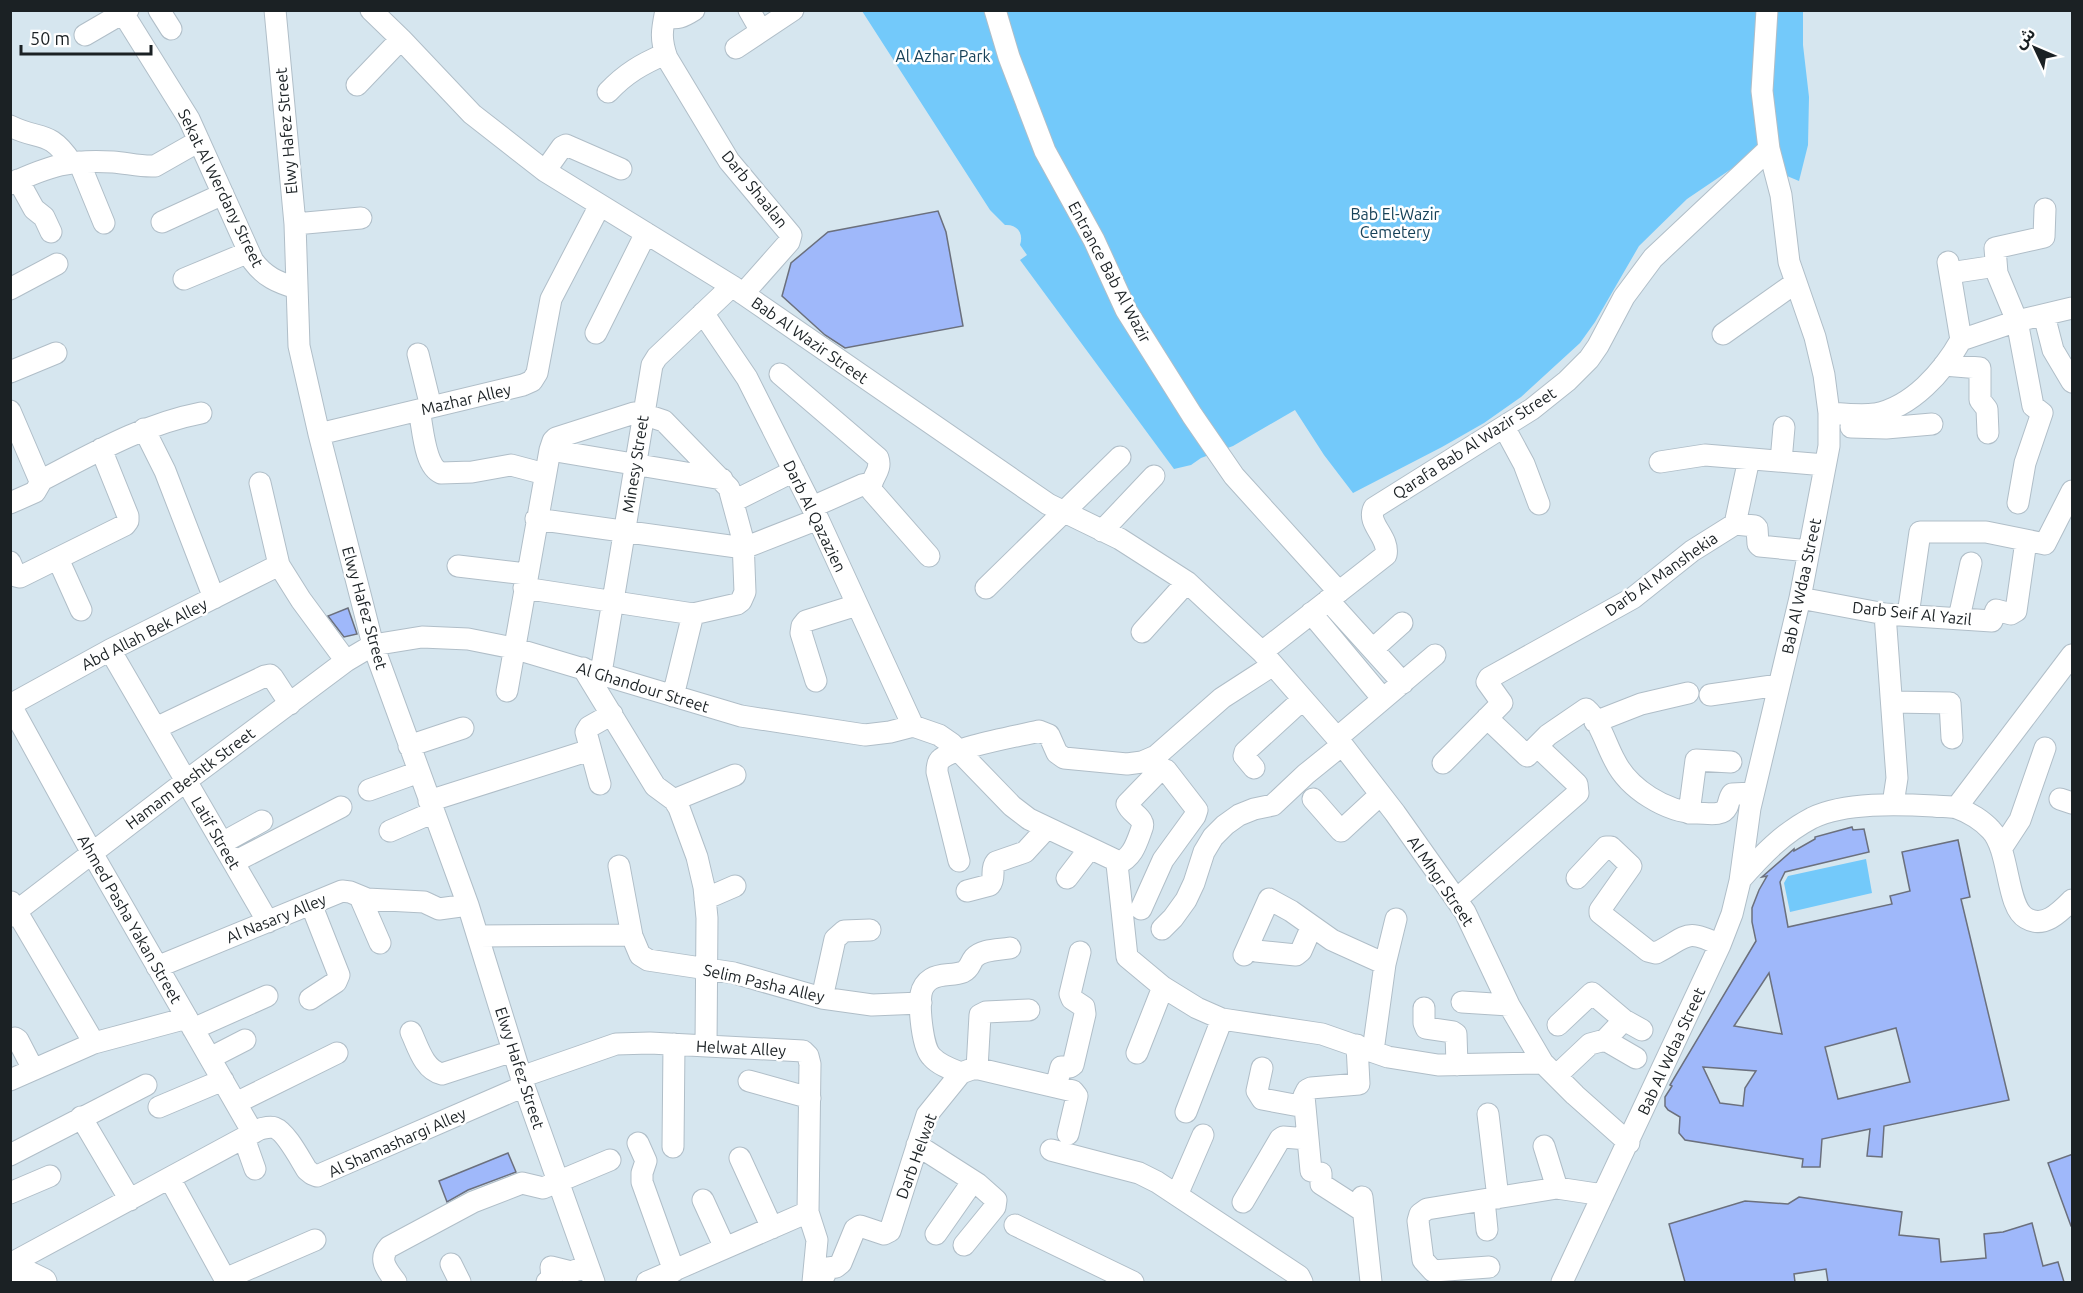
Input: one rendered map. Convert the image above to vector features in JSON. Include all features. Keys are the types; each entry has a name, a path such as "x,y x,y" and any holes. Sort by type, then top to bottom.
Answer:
{"main road":[{"path":"10,1265 43,1282"}],"street":[{"path":"159,10 171,29"},
{"name":"Bab Al Wazir Street","path":"371,10 394,25 472,114 545,171 738,290 1048,504 1120,539 1187,582 1268,658"},
{"path":"665,13 677,19 694,10"},
{"path":"749,10 761,32"},
{"path":"736,48 794,10"},
{"name":"Entrance Bab Al Wazir","path":"995,10 1009,57 1045,151 1094,240 1126,310 1233,476 1334,596 1373,650 1403,682"},
{"name":"Bab Al Wdaa Street","path":"1562,1282 1629,1143 1732,914 1740,881 1753,793 1800,598 1829,446 1829,420 1820,356 1795,283 1785,241 1780,188 1769,149 1762,91 1767,10"},
{"path":"85,35 124,11"},
{"name":"Sekat Al Werdany Street","path":"124,11 189,119 249,252 262,273 274,281 296,288"},
{"name":"Elwy Hafez Street","path":"280,12 295,224 299,346 319,434 373,645 468,905 523,1082 591,1274"},
{"name":"Darb Shaalan","path":"665,13 661,29 665,54 729,161 790,232 789,242 738,290"},
{"path":"357,85 394,25"},
{"path":"608,92 622,76 665,54"},
{"path":"10,126 20,131 43,136 54,142 75,162 104,224"},
{"path":"51,232 44,217 34,209 14,182 46,167 75,162 118,162 155,166 199,141"},
{"path":"545,171 562,147 566,145 621,169"},
{"name":"Qarafa Bab Al Wazir Street","path":"1334,596 1386,555 1388,545 1372,518 1374,508 1504,427 1554,392 1578,371 1598,346 1624,297 1653,258 1769,149"},
{"path":"162,222 223,194"},
{"name":"Mazhar Alley","path":"319,434 528,384 532,381 537,373 551,299 600,205"},
{"path":"1961,340 1949,267 1996,256 2044,237 2045,209"},
{"path":"295,224 361,219"},
{"path":"596,333 646,233"},
{"path":"184,279 249,252"},
{"path":"1996,256 2017,321 2033,406 2042,413 2025,463 2018,503"},
{"path":"10,289 57,264"},
{"path":"1723,334 1795,283"},
{"name":"Minesy Street","path":"592,671 613,602 652,365 657,357 703,314 738,290"},
{"path":"1829,420 1874,414 1906,401 1944,365 1961,340 2017,321 2073,308"},
{"name":"Darb Al Qazazien","path":"703,314 747,378 815,513 913,726"},
{"path":"2044,315 2053,350 2072,382"},
{"path":"10,372 56,353"},
{"path":"418,354 428,458 432,468 441,473 472,472 511,465 545,474"},
{"path":"1944,365 1980,368 1980,400 1988,409 1988,433"},
{"path":"780,374 878,458 879,468 871,483 872,491 929,556"},
{"path":"10,411 40,481"},
{"path":"10,502 33,494 40,481 144,429 201,413"},
{"path":"458,566 525,581 613,602 693,614 733,606 741,601 745,592 744,548 741,526 729,488 664,421 644,414 634,413 560,436 553,441 536,519 525,581 513,648 507,691"},
{"path":"1829,420 1886,428 1932,424"},
{"path":"1504,427 1524,464 1539,504"},
{"path":"1781,461 1784,427"},
{"path":"144,429 165,471 214,598"},
{"path":"10,562 16,576 20,578 125,525 128,516 101,450"},
{"path":"550,450 722,479"},
{"path":"1660,462 1705,455 1825,465"},
{"path":"986,588 1120,457"},
{"path":"1736,524 1749,459"},
{"path":"734,501 794,471"},
{"path":"1102,531 1154,476"},
{"path":"260,483 279,565 301,600 346,661"},
{"path":"536,519 744,548 815,513 862,485 871,483"},
{"path":"1908,615 1920,532 1986,532 2042,544 2047,542 2073,491"},
{"name":"Darb Al Manshekia","path":"1487,718 1502,703 1487,682 1489,678 1633,598 1692,551 1736,524 1756,527 1760,546 1809,551"},
{"name":"Darb Seif Al Yazil","path":"1800,598 1885,614 1992,621 1996,610 2011,614 2015,612 2026,541"},
{"path":"58,559 81,610"},
{"path":"1959,618 1971,563"},
{"name":"Abd Allah Bek Alley","path":"11,705 111,650 279,565"},
{"path":"1142,632 1187,582"},
{"path":"959,861 937,766 940,759 959,750 1039,731 1049,735 1057,753 1064,758 1127,764 1142,762 1156,756 1268,658 1311,613 1334,596"},
{"path":"816,681 801,633 802,626 806,621 857,605"},
{"path":"1311,613 1383,699"},
{"path":"673,696 693,614"},
{"path":"1885,614 1897,778 1893,804"},
{"path":"1373,650 1402,623"},
{"name":"Al Ghandour Street","path":"373,645 422,637 468,639 513,648 741,716 866,735 913,726"},
{"name":"Hamam Beshtk Street","path":"13,910 346,661 373,645"},
{"name":"Latif Street","path":"111,650 268,922"},
{"path":"1162,929 1186,900 1204,852 1213,837 1239,815 1273,805 1383,699 1435,655"},
{"path":"1956,808 2073,655"},
{"name":"Al Mhgr Street","path":"1268,658 1340,741 1457,899 1478,936 1509,1005 1550,1069 1575,1095 1629,1143"},
{"path":"592,671 612,714 655,786 674,800 679,808 697,857 705,899 706,1046"},
{"path":"156,728 270,675 290,704"},
{"path":"1710,695 1779,685"},
{"path":"1595,722 1641,704 1688,693"},
{"path":"1254,768 1245,756 1245,752 1303,699"},
{"path":"1893,702 1950,703 1952,738"},
{"name":"Ahmed Pasha Yakan Street","path":"11,705 92,853 237,1103 249,1135 255,1169"},
{"path":"1443,763 1487,718 1527,756 1548,735 1582,710 1588,711 1614,760 1631,783 1654,800 1689,813 1721,813 1726,809 1732,794 1753,793"},
{"path":"600,784 586,735 587,730 612,714"},
{"path":"913,726 939,735 959,750 1012,806 1029,819 1109,856 1117,864 1127,957 1162,987 1197,1008 1222,1019 1322,1034 1408,1061 1438,1065 1550,1069 1590,1044 1605,1041 1633,1025 1592,993 1558,1025"},
{"path":"409,746 463,728"},
{"path":"1457,899 1578,793 1577,784 1537,746"},
{"path":"2001,849 2020,820 2045,748"},
{"path":"390,831 432,806 590,750"},
{"path":"1689,813 1696,760 1731,762"},
{"path":"1117,864 1124,861 1135,849 1143,825 1127,804 1161,769 1166,770 1197,810 1164,860 1141,909"},
{"path":"369,790 419,772"},
{"path":"674,800 735,775"},
{"path":"1312,799 1341,831 1380,795"},
{"path":"1740,881 1764,853 1788,832 1815,817 1855,806 1893,804 1956,808 1975,817 1993,832 2001,849 2019,913 2028,920 2039,922 2050,919 2073,900"},
{"path":"234,862 342,807"},
{"path":"222,843 261,821"},
{"path":"967,891 990,885 994,879 993,868 996,862 1025,852 1047,828"},
{"path":"1577,878 1606,847 1611,847 1631,866 1600,913 1648,951 1656,953 1685,935 1693,934 1720,945"},
{"path":"1067,878 1090,848"},
{"path":"478,936 632,936 619,866"},
{"path":"705,899 735,886"},
{"name":"Al Nasary Alley","path":"157,967 342,891 360,897 424,902 439,909 468,905"},
{"path":"360,897 380,943"},
{"path":"1312,926 1301,951 1296,955 1250,953 1268,900 1291,911 1332,940 1385,964"},
{"path":"310,999 336,982 339,975 311,904"},
{"path":"13,910 94,1043"},
{"path":"1371,1282 1362,1203 1321,1184 1321,1173 1311,1171 1304,1096 1311,1088 1359,1084 1365,1048 1396,919"},
{"path":"822,998 835,939 844,931 870,930"},
{"name":"Selim Pasha Alley","path":"632,936 643,958 734,972 822,998 872,1005 921,1003"},
{"path":"1010,948 980,953 964,972 939,975 925,984 921,992 921,1003 927,1050 938,1062 969,1071 1073,1091 1077,1096 1068,1134"},
{"path":"1056,1087 1061,1067 1073,1065 1085,1014 1084,1007 1072,999 1070,994 1080,952"},
{"path":"1137,1053 1162,987"},
{"path":"10,1080 94,1043 190,1023 267,996"},
{"path":"1462,1002 1509,1005"},
{"path":"1424,1008 1426,1028 1455,1034 1457,1065"},
{"path":"969,1071 980,1016 986,1012 1029,1010"},
{"path":"1186,1112 1222,1019"},
{"path":"411,1032 427,1065 442,1074 513,1051"},
{"path":"10,1039 18,1040 33,1069"},
{"path":"210,1058 245,1040"},
{"path":"1605,1041 1636,1058"},
{"name":"Helwat Alley","path":"523,1082 616,1044 674,1044 803,1051 810,1060 808,1212 817,1240 813,1282"},
{"path":"673,1147 674,1044"},
{"path":"237,1103 337,1053"},
{"path":"1262,1068 1257,1091 1262,1099 1305,1107"},
{"name":"Darb Helwat","path":"821,1282 828,1268 836,1267 841,1263 855,1229 860,1226 884,1234 890,1231 927,1114 969,1071"},
{"path":"159,1107 223,1080"},
{"path":"749,1081 810,1098"},
{"name":"Al Shamashargi Alley","path":"249,1135 268,1127 282,1132 307,1170 317,1176 523,1082"},
{"path":"10,1155 146,1085"},
{"path":"1487,1230 1491,1199 1488,1114"},
{"path":"81,1117 130,1200"},
{"path":"10,1265 249,1135"},
{"path":"1177,1195 1203,1135"},
{"path":"1243,1202 1280,1139 1283,1137 1308,1139"},
{"path":"638,1143 645,1161 642,1182 674,1271"},
{"path":"917,1145 990,1193 997,1203 964,1245"},
{"path":"1544,1146 1557,1188"},
{"path":"1051,1150 1139,1173 1157,1182 1299,1276 1302,1282"},
{"path":"740,1158 772,1228"},
{"path":"396,1282 384,1266 383,1258 389,1247 473,1203 522,1183 543,1188 610,1160"},
{"path":"10,1193 50,1176"},
{"path":"170,1179 223,1277 223,1281 315,1240"},
{"path":"936,1234 973,1181"},
{"path":"1489,1267 1433,1271 1429,1269 1423,1260 1418,1221 1420,1214 1427,1209 1557,1188 1603,1195"},
{"path":"703,1200 725,1248"},
{"path":"647,1282 808,1212"},
{"path":"1015,1225 1133,1282"},
{"path":"547,1282 552,1278 551,1267 591,1274"}],"green space":[{"name":"Bab El-Wazir Cemetery","path":"862,11 1803,11 1803,45 1809,97 1808,145 1799,181 1746,159 1687,199 1639,246 1595,322 1580,343 1521,397 1484,423 1442,447 1353,493 1324,455 1295,410 1233,446 1201,458 1191,465 1174,469 1020,260 1027,255 1020,245 1020,233 1013,226 1005,225 990,210"},
{"path":"1866,859 1872,893 1790,912 1784,883 1788,876"}],"building":[{"path":"938,211 946,232 963,326 845,348 825,335 782,296 791,263 828,232"},
{"path":"348,608 357,634 344,637 328,616"},
{"path":"1852,827 1853,830 1864,829 1869,852 1785,872 1780,882 1788,927 1892,904 1890,896 1910,891 1902,852 1958,840 1970,897 1961,899 2009,1100 1884,1126 1882,1157 1867,1156 1870,1129 1822,1139 1820,1167 1802,1167 1803,1159 1685,1140 1679,1133 1680,1117 1665,1106 1665,1097 1756,941 1752,908 1767,876 1762,877 1794,849 1794,851 1815,837","holes":["1769,973 1782,1034 1734,1026","1896,1028 1910,1082 1838,1099 1825,1047","1703,1067 1756,1071 1745,1088 1743,1106 1720,1103"]},
{"path":"508,1153 516,1172 468,1190 447,1202 439,1181"},
{"path":"2073,1154 2073,1226 2071,1226 2048,1163"},
{"path":"1799,1197 1902,1212 1899,1235 1939,1239 1941,1262 1986,1258 1984,1234 2003,1232 2032,1223 2043,1266 2058,1262 2064,1282 1828,1282 1826,1269 1794,1274 1795,1282 1685,1282 1669,1224 1745,1201 1788,1204"}],"park label":[{"name":"Al Azhar Park","path":"943,56"}]}
